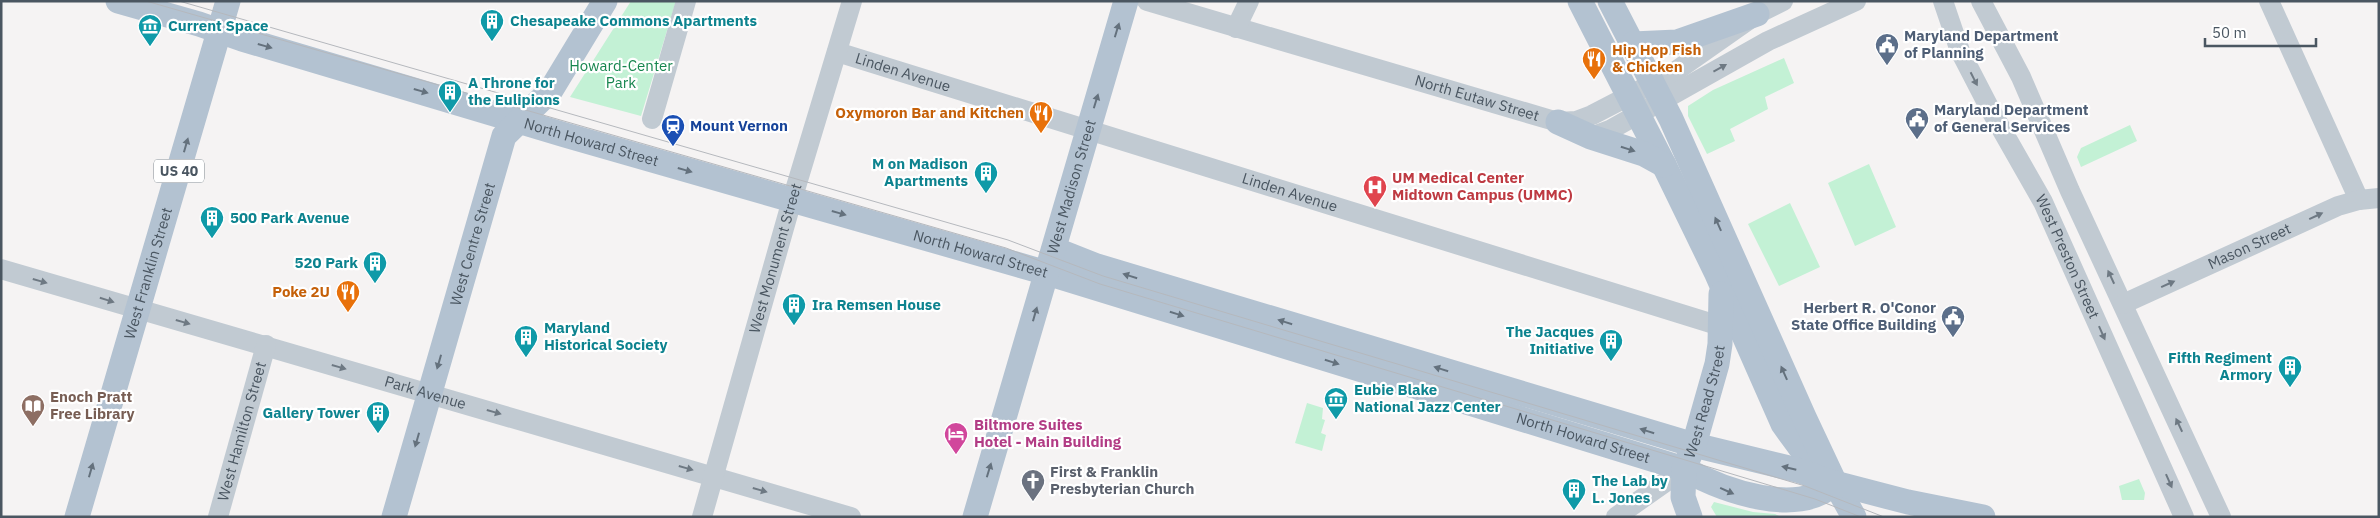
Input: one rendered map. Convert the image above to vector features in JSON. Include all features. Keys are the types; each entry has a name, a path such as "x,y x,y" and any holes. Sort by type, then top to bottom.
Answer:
{"main road":[{"name":"North Howard Street","path":"118,1 521,121 1047,273 1073,283 1684,469 1736,494 1763,500 1799,501 1815,498 1826,493 1835,483"},
{"name":"West Franklin Street","path":"78,517 136,309 228,1"},
{"name":"West Centre Street","path":"394,517 504,136 551,90 605,1"},
{"name":"West Madison Street","path":"975,517 1126,1"},
{"name":"West Read Street","path":"1580,1 1634,104 1716,272 1720,293 1732,330 1717,364 1694,445 1684,469"},
{"path":"1610,1 1658,92 1835,483 1854,517"},
{"path":"1633,44 1677,42 1757,14"},
{"path":"1558,122 1591,137 1644,154 1664,165"},
{"name":"North Howard Street","path":"1054,249 1107,269 1694,445 1797,470 1835,483 1908,502 1983,517"},
{"path":"1732,330 1798,446 1835,483"},
{"path":"1683,511 1684,469"}],"street":[{"path":"652,119 686,1"},
{"name":"West Monument Street","path":"702,517 792,200 852,1"},
{"name":"North Eutaw Street","path":"1147,1 1558,122 1584,119 1634,104 1856,1"},
{"path":"1236,28 1249,1"},
{"name":"North Eutaw Street","path":"1658,92 1704,52 1757,14 1783,1"},
{"name":"West Preston Street","path":"1943,1 1960,51 1990,110 2043,202 2184,517"},
{"name":"West Preston Street","path":"1981,1 2021,77 2070,191 2221,517"},
{"path":"2269,1 2369,199"},
{"name":"Linden Avenue","path":"837,52 1732,330"},
{"name":"North Eutaw Street","path":"1591,137 1610,130 1634,104"},
{"name":"Mason Street","path":"2123,304 2334,208 2369,199"},
{"name":"Park Avenue","path":"1,269 851,517"},
{"name":"West Hamilton Street","path":"218,517 266,346"},
{"name":"West Read Street","path":"1616,517 1684,469"},
{"name":"West Read Street","path":"1635,503 1651,500 1683,511"}],"green space":[{"name":"Howard-Center Park","path":"631,1 676,1 641,116 570,97"},
{"path":"1784,58 1794,83 1765,97 1768,109 1730,129 1735,141 1707,154 1688,116 1688,106 1713,90"},
{"path":"2130,125 2137,141 2081,167 2077,157 2081,148"},
{"path":"1869,164 1896,227 1855,246 1828,183"},
{"path":"1790,203 1820,267 1779,286 1748,224"},
{"path":"1307,403 1323,408 1322,419 1325,420 1321,433 1326,435 1322,451 1295,443"},
{"path":"2139,479 2145,493 2144,500 2122,500 2119,486"},
{"path":"1714,502 1753,512 1775,514 1781,517 1717,517 1711,507"}],"tram line":[{"path":"146,1 1006,248 1100,284 1815,499 1861,517"},
{"path":"179,1 1008,240 1103,276 1805,486 1884,517"}],"place":[{"name":"Chesapeake Commons Apartments","path":"492,42"},
{"name":"Current Space","path":"150,47"},
{"name":"Maryland Department of Planning","path":"1887,66"},
{"name":"Hip Hop Fish & Chicken","path":"1594,80"},
{"name":"A Throne for the Eulipions","path":"450,113"},
{"name":"Oxymoron Bar and Kitchen","path":"1041,134"},
{"name":"Maryland Department of General Services","path":"1917,140"},
{"name":"Mount Vernon","path":"673,147"},
{"name":"M on Madison Apartments","path":"986,194"},
{"name":"UM Medical Center Midtown Campus (UMMC)","path":"1375,208"},
{"name":"500 Park Avenue","path":"212,239"},
{"name":"520 Park","path":"375,284"},
{"name":"Poke 2U","path":"348,313"},
{"name":"Ira Remsen House","path":"794,326"},
{"name":"Herbert R. O'Conor State Office Building","path":"1953,338"},
{"name":"Maryland Historical Society","path":"526,358"},
{"name":"The Jacques Initiative","path":"1611,362"},
{"name":"Fifth Regiment Armory","path":"2290,388"},
{"name":"Eubie Blake National Jazz Center","path":"1336,420"},
{"name":"Enoch Pratt Free Library","path":"33,427"},
{"name":"Gallery Tower","path":"378,434"},
{"name":"Biltmore Suites Hotel - Main Building","path":"956,455"},
{"name":"First & Franklin Presbyterian Church","path":"1033,502"},
{"name":"The Lab by L. Jones","path":"1574,511"}]}
